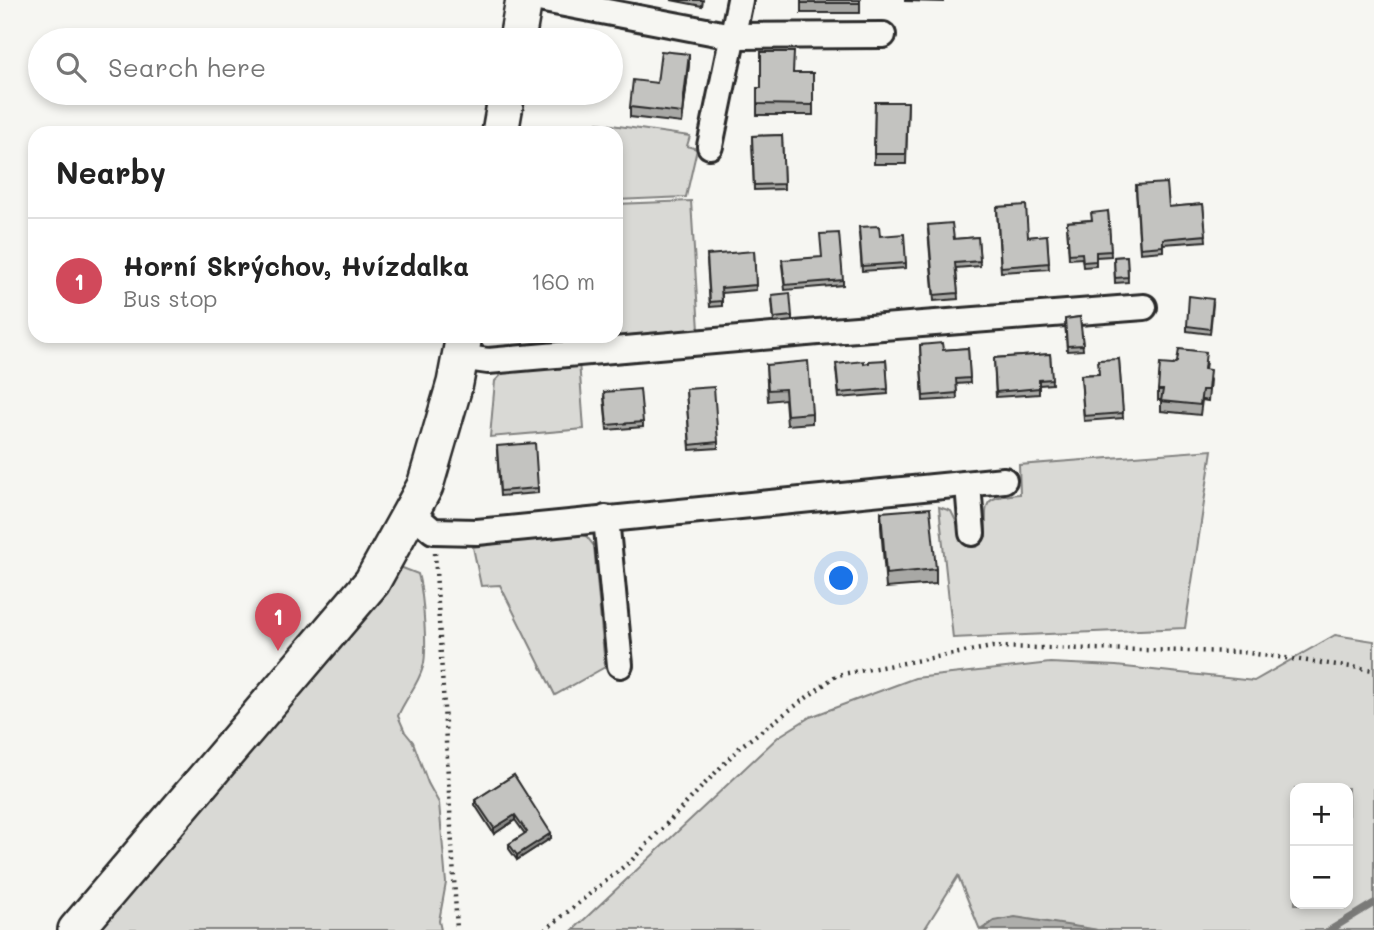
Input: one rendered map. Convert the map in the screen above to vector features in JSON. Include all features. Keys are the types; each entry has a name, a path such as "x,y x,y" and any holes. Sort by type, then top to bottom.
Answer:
{"street":[{"path":"519,28 524,0"},
{"path":"544,0 732,36 883,35"},
{"path":"710,146 740,0"},
{"path":"501,126 505,105"},
{"path":"76,930 422,521 425,486 455,383 462,347 488,361 1144,307"},
{"path":"422,521 477,532 1004,480"},
{"path":"968,485 972,533"},
{"path":"606,518 620,665"}],"path":[{"path":"422,521 457,930"},
{"path":"545,930 632,860 741,746 837,675 992,647 1241,652 1374,670"}],"shaded area":[{"path":"597,123 618,126 591,126"},
{"path":"623,127 690,136 687,146 697,149 686,197 623,200"},
{"path":"691,201 699,330 623,335 623,204"},
{"path":"579,361 584,429 490,437 495,381 507,369"},
{"path":"1212,450 1185,628 953,638 939,507 951,511 958,525 960,538 986,536 988,503 998,497 1020,494 1019,465"},
{"path":"578,532 587,537 594,546 605,667 555,695 500,585 481,586 473,547"},
{"path":"400,567 418,574 425,649 421,674 398,716 413,742 428,783 439,803 446,883 439,921 441,930 100,930"},
{"path":"1335,635 1374,641 1374,930 1097,930 1055,924 994,921 980,930 958,876 924,930 573,930 778,737 810,717 915,678 1050,663 1116,666 1254,681"},
{"path":"1015,917 1097,930 982,930 994,921"}],"building":[{"path":"801,0 860,0 860,3 801,3"},
{"path":"661,51 689,54 682,113 630,107 633,80 657,83"},
{"path":"761,52 794,52 793,73 813,73 813,105 757,104 757,88 761,88"},
{"path":"875,102 908,102 906,154 874,154"},
{"path":"782,135 784,184 754,185 752,136"},
{"path":"1167,183 1169,207 1203,204 1206,235 1163,239 1163,246 1140,248 1136,185"},
{"path":"1026,205 1028,237 1047,235 1049,263 1001,267 997,207"},
{"path":"1108,211 1111,251 1096,252 1096,261 1083,262 1082,253 1069,254 1067,222 1092,220 1091,213"},
{"path":"952,223 954,239 978,237 980,261 955,263 958,293 934,295 928,225"},
{"path":"879,226 880,236 904,234 906,263 862,266 859,227"},
{"path":"839,233 843,280 785,285 782,260 822,257 820,234"},
{"path":"754,251 756,285 721,288 722,301 710,302 707,255"},
{"path":"1127,256 1128,277 1115,278 1114,257"},
{"path":"790,293 792,316 774,318 772,295"},
{"path":"1189,296 1213,299 1210,329 1187,326"},
{"path":"1080,317 1083,345 1067,346 1065,319"},
{"path":"942,343 943,350 968,348 970,378 956,379 957,393 923,396 920,345"},
{"path":"1179,349 1206,352 1204,369 1210,370 1208,390 1202,390 1200,405 1161,401 1163,390 1158,390 1160,364 1173,365 1177,362"},
{"path":"1050,354 1052,379 1039,380 1039,388 996,392 994,358"},
{"path":"1119,359 1123,413 1084,416 1081,375 1099,374 1098,360"},
{"path":"886,360 888,389 839,393 836,364 864,361 864,364"},
{"path":"808,361 812,413 787,415 785,389 768,390 766,365"},
{"path":"714,387 718,442 690,445 686,389"},
{"path":"640,389 643,422 607,425 604,392"},
{"path":"535,443 538,488 500,491 497,446"},
{"path":"930,508 936,569 886,574 881,512"},
{"path":"514,775 551,833 517,855 509,844 527,832 515,815 494,828 475,800"}],"waterway":[{"path":"1330,930 1374,903"}],"place":[{"name":"Horní Skrýchov, Hvízdalka","path":"278,651"}]}
